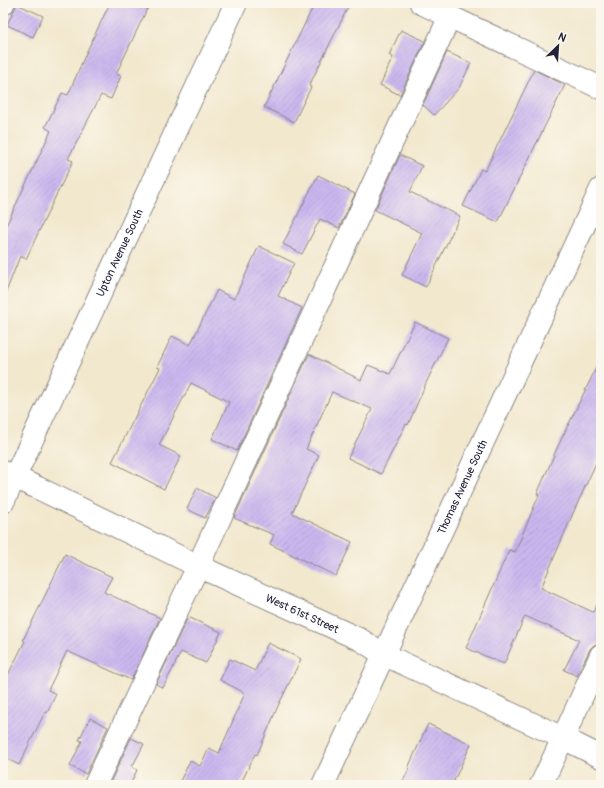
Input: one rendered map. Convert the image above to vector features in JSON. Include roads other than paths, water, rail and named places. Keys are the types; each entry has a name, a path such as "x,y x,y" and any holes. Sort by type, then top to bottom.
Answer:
{"street":[{"name":"Upton Avenue South","path":"3,502 9,475 236,3"},
{"path":"421,3 601,88"},
{"path":"95,785 198,566 450,16"},
{"name":"Thomas Avenue South","path":"323,785 601,189"},
{"name":"West 61st Street","path":"9,475 198,566 361,640 383,654 601,757"},
{"path":"541,785 601,656"}]}
